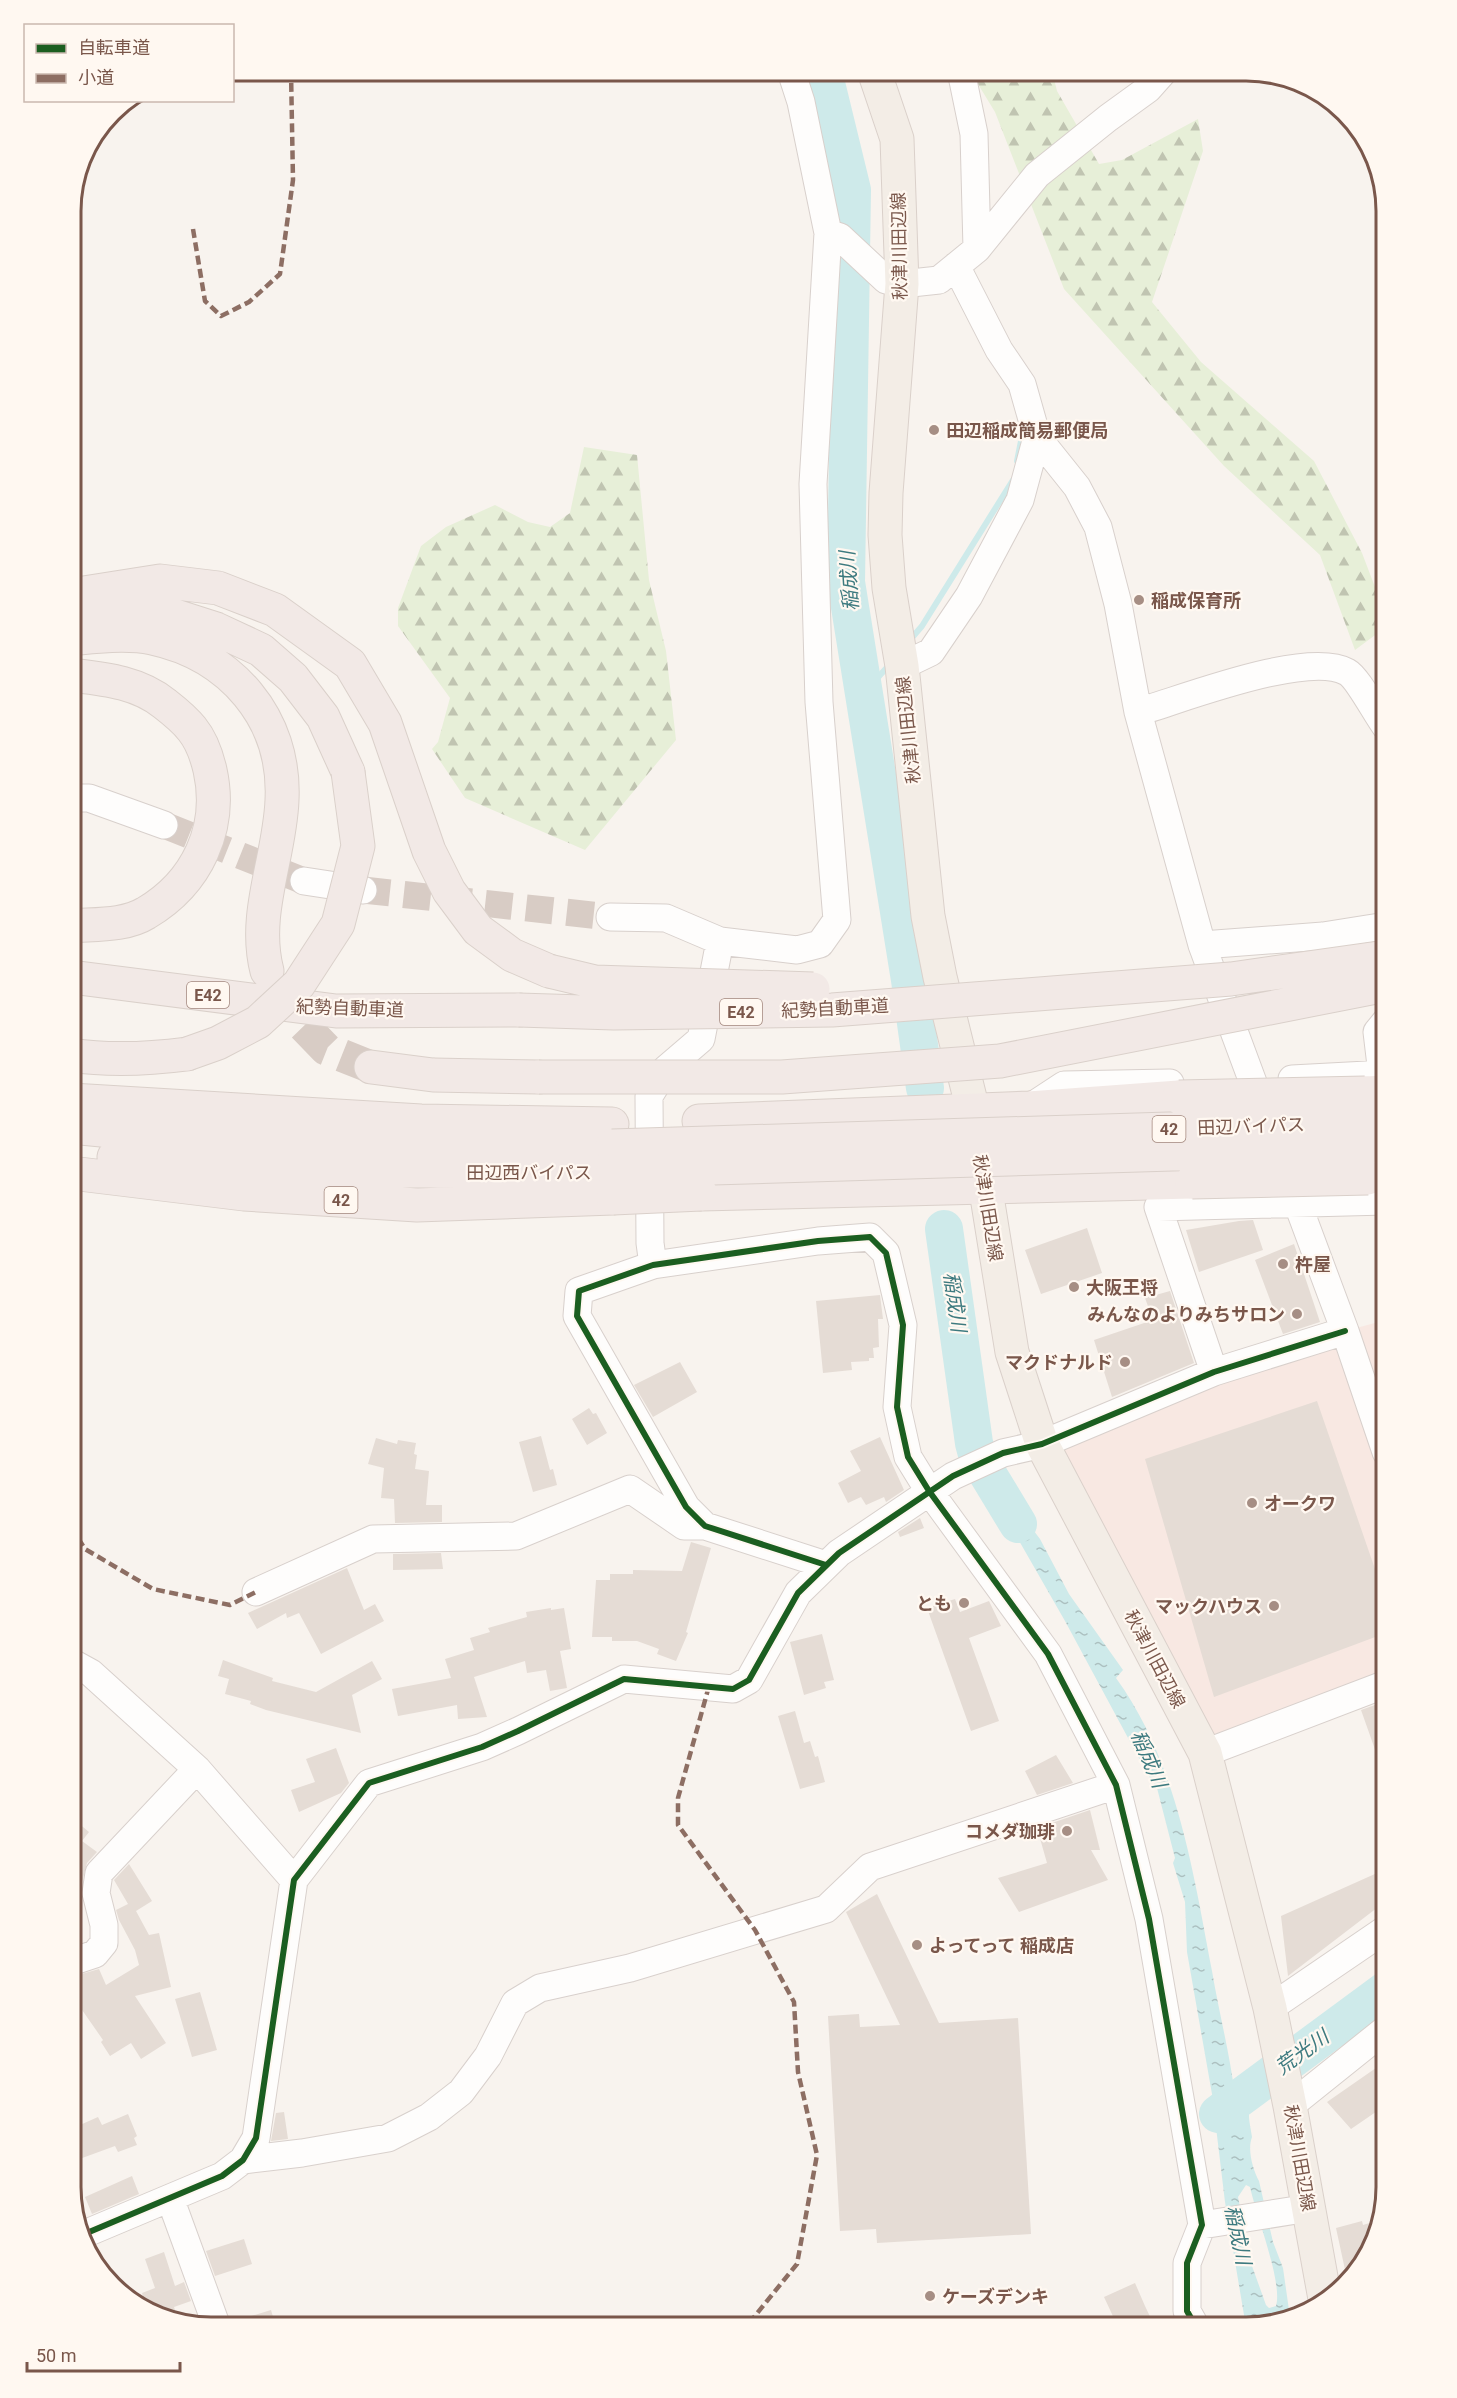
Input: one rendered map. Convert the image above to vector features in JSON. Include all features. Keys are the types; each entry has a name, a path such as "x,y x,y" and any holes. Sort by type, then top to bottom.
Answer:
{"highway":[{"path":"81,593 160,581 218,588 275,610 350,664 384,723 429,851 449,891 478,930 512,955 549,971 595,982 873,990 963,1000"},
{"path":"81,616 105,613 169,614 216,629 261,650 293,678 322,717 348,772 358,846 338,924 299,984 258,1022 218,1043 187,1054 141,1059 81,1056"},
{"path":"81,638 151,638 200,653 237,681 262,712 280,756 282,799 279,834 264,906 262,950 267,970"},
{"path":"81,676 121,681 163,702 193,729 207,757 214,787 213,815 207,843 199,861 181,886 146,914 122,922 81,925"},
{"name":"紀勢自動車道","path":"81,978 336,1011 519,1010 614,1013 832,1010 1231,979 1376,958"},
{"path":"371,1068 433,1075 782,1077 1000,1061 1376,987"},
{"name":"42","path":"81,1101 421,1121 613,1160 701,1194 979,1149 1029,1108 1179,1097 1376,1130"},
{"name":"42","path":"81,1174 244,1194 417,1205 613,1160 699,1121 979,1149 1192,1182 1376,1131"},
{"name":"田辺西バイパス","path":"81,1128 206,1139 457,1148 613,1160"},
{"name":"田辺バイパス","path":"979,1149 1376,1130"},
{"name":"田辺西バイパス","path":"81,1153 285,1169 408,1173 613,1160 979,1149"}],"main road":[{"name":"秋津川田辺線","path":"877,81 897,139 885,535 889,588 902,666 928,916 979,1149 1012,1352 1042,1444 1205,1753 1270,2008 1290,2106 1296,2210 1322,2292"}],"street":[{"path":"610,917 666,918 720,941 798,950 820,944 837,920 819,702 813,484 834,235 794,81"},
{"path":"963,81 974,134 976,249"},
{"path":"834,235 894,282 939,280 976,249 1037,176 1108,118 1149,89 1156,81"},
{"path":"956,266 999,350 1022,384 1037,437 1077,487 1098,527 1118,604 1138,712 1203,945 1296,1202 1376,1408"},
{"path":"902,666 931,652 969,596 1020,500 1037,437"},
{"path":"1138,712 1268,672 1309,665 1333,667 1349,672 1359,684 1376,715"},
{"path":"81,798 89,798 164,825"},
{"path":"304,881 363,890"},
{"path":"1203,945 1323,936 1376,928"},
{"path":"653,1265 650,1243 649,1096 666,1069 700,1039 720,941"},
{"path":"1029,1108 1064,1085 1253,1082 1376,1129"},
{"path":"1214,1372 1158,1207 1296,1202 1376,1133"},
{"path":"705,1526 686,1507 577,1316 579,1291 653,1265 818,1241 870,1237 886,1253 903,1325 897,1407 908,1457 929,1491 1048,1654 1116,1785 1149,1919 1202,2225 1187,2263 1187,2311 1190,2317"},
{"path":"89,2232 222,2176 243,2160 256,2138 294,1880 369,1783 482,1747 624,1679 733,1689 749,1680 798,1593 826,1565 839,1553 953,1476 1003,1453 1042,1444 1214,1372 1345,1331"},
{"path":"256,1592 373,1539 516,1536 630,1489 684,1526 705,1526 826,1565"},
{"path":"81,1668 91,1673 197,1769 294,1880"},
{"path":"1205,1753 1376,1688"},
{"path":"81,1958 95,1954 104,1943 104,1924 96,1893 99,1873 197,1769"},
{"path":"243,2160 302,2154 388,2138 429,2117 461,2092 488,2055 515,2003 540,1988 630,1968 826,1909 870,1867 1116,1785"},
{"path":"1270,2008 1376,1936"},
{"path":"1290,2106 1376,2037"},
{"path":"170,2198 213,2317"},
{"path":"1202,2225 1296,2210"}],"shaded area":[{"path":"1376,1323 1376,1688 1205,1753 1042,1444 1345,1331"}],"green space":[{"path":"976,81 1054,81 1057,91 1099,164 1122,160 1198,119 1203,151 1152,302 1201,362 1314,461 1362,553 1376,590 1376,634 1355,650 1320,555 1224,466 1064,289 995,112"},
{"path":"584,447 637,455 649,580 666,651 676,740 585,850 465,798 432,749 438,742 450,698 398,626 398,608 421,546 446,527 495,505 528,522 550,527 570,513"}],"water":[{"path":"994,1478 1040,1539 1069,1594 1123,1670 1116,1678 1137,1711 1168,1781 1180,1819 1198,1895 1235,2096 1239,2103 1244,2101 1251,2073 1254,2073 1258,2093 1251,2104 1249,2114 1252,2137 1250,2154 1259,2181 1273,2242 1283,2268 1289,2310 1272,2315 1244,2317 1225,2202 1212,2094 1187,1952 1185,1902 1173,1863 1175,1858 1157,1788 986,1483","holes":["1246,2185 1250,2187 1268,2248 1277,2295 1276,2306 1269,2308 1252,2266 1238,2197"]}],"building":[{"path":"1253,1220 1263,1250 1199,1272 1186,1230"},
{"path":"1087,1228 1102,1273 1041,1294 1025,1250"},
{"path":"1294,1244 1320,1322 1283,1334 1255,1260"},
{"path":"1170,1291 1194,1363 1112,1397 1094,1340 1153,1320 1145,1298"},
{"path":"880,1295 883,1319 878,1319 879,1347 873,1348 874,1358 869,1358 869,1361 851,1362 852,1370 823,1373 816,1301"},
{"path":"680,1362 697,1392 653,1417 634,1385"},
{"path":"1317,1401 1376,1572 1376,1637 1214,1697 1145,1459"},
{"path":"589,1408 593,1414 596,1413 607,1433 587,1445 572,1419"},
{"path":"541,1436 550,1470 553,1469 557,1485 533,1492 519,1442"},
{"path":"880,1437 904,1490 886,1502 884,1497 866,1505 861,1497 848,1503 838,1483 861,1471 850,1451"},
{"path":"376,1438 397,1444 398,1440 416,1443 415,1469 429,1471 426,1505 442,1505 442,1522 395,1523 394,1499 381,1498 384,1468 368,1464"},
{"path":"920,1518 924,1528 900,1537 898,1532"},
{"path":"691,1542 711,1548 686,1632 688,1633 676,1661 657,1654 659,1649 637,1641 612,1641 612,1637 592,1637 596,1580 610,1580 610,1574 633,1574 633,1570 682,1571"},
{"path":"441,1553 443,1569 393,1570 393,1554"},
{"path":"347,1568 364,1610 375,1604 384,1621 321,1654 299,1613 287,1618 286,1613 257,1629 248,1613"},
{"path":"955,1599 960,1612 989,1601 1001,1626 969,1638 999,1721 971,1731 927,1608"},
{"path":"551,1608 551,1610 564,1608 571,1649 560,1651 567,1688 550,1691 546,1670 527,1673 525,1661 474,1677 487,1717 458,1719 457,1705 398,1716 392,1689 451,1678 445,1659 474,1650 470,1638 490,1632 488,1628 527,1617 526,1612"},
{"path":"822,1634 834,1680 824,1682 826,1688 804,1695 790,1642"},
{"path":"223,1660 273,1678 272,1681 316,1692 372,1661 382,1679 352,1695 361,1733 266,1710 250,1704 251,1701 225,1694 229,1679 218,1676"},
{"path":"1376,1705 1376,1752 1361,1710"},
{"path":"795,1711 804,1743 810,1741 815,1757 818,1756 825,1782 800,1789 778,1716"},
{"path":"336,1748 349,1783 341,1793 299,1812 291,1790 315,1782 306,1759"},
{"path":"1056,1755 1073,1783 1037,1795 1025,1771"},
{"path":"1090,1810 1100,1850 1091,1850 1108,1880 1019,1912 998,1878 1047,1863 1037,1828"},
{"path":"81,1825 89,1832 82,1841 97,1852 87,1863 81,1886"},
{"path":"129,1864 152,1901 136,1911 149,1935 159,1933 171,1987 135,1996 166,2043 141,2059 131,2043 110,2056 101,2042 103,2040 81,2008 81,1974 99,1969 106,1985 139,1965 135,1950 116,1910 128,1904 114,1880"},
{"path":"1376,1873 1376,1909 1288,1976 1281,1916"},
{"path":"877,1894 939,2023 1018,2018 1031,2234 877,2243 876,2229 840,2231 828,2016 859,2014 860,2027 900,2025 846,1912"},
{"path":"200,1992 217,2050 192,2057 175,1999"},
{"path":"1376,2068 1376,2112 1351,2129 1327,2102"},
{"path":"284,2112 288,2139 271,2141 276,2113"},
{"path":"128,2114 137,2136 134,2138 137,2145 118,2152 115,2146 81,2158 81,2125 98,2117 102,2125"},
{"path":"132,2176 139,2194 92,2214 85,2197"},
{"path":"1362,2221 1363,2225 1371,2222 1359,2252 1345,2271 1336,2228"},
{"path":"244,2239 252,2264 215,2276 206,2251"},
{"path":"164,2252 175,2286 184,2282 191,2301 174,2307 176,2312 144,2298 142,2293 155,2288 145,2259"},
{"path":"1135,2283 1150,2317 1113,2317 1104,2297"},
{"path":"271,2310 273,2317 248,2317"}],"waterway":[{"name":"稲成川","path":"825,81 852,190 846,582 910,980 925,1088"},
{"path":"1017,461 1021,441"},
{"path":"910,640 922,626 1013,480"},
{"path":"864,693 890,664"},
{"name":"稲成川","path":"944,1229 974,1443 978,1458 1018,1524"},
{"name":"荒光川","path":"1218,2114 1376,1997"}],"tunnel":[{"path":"164,825 304,881"},
{"path":"363,890 610,917"},
{"path":"276,986 294,1016 326,1049 371,1067"}],"marked path":[{"path":"193,229 205,301 221,316 249,302 280,274 293,180 291,81"},
{"path":"81,1543 85,1549 153,1589 230,1605 256,1592"},
{"path":"709,1686 678,1798 678,1825 755,1930 794,2002 798,2072 817,2155 797,2264 754,2317"}],"cycle path":[{"path":"826,1565 705,1526 686,1507 577,1316 579,1291 653,1265 818,1241 870,1237 886,1253 903,1325 897,1407 908,1457 929,1491 1048,1654 1116,1785 1149,1919 1202,2225 1187,2263 1187,2311 1190,2317"},
{"path":"89,2232 222,2176 243,2160 256,2138 294,1880 369,1783 482,1747 624,1679 733,1689 749,1680 798,1593 839,1553 953,1476 1003,1453 1042,1444 1214,1372 1345,1331"}],"place":[{"name":"田辺稲成簡易郵便局","path":"934,430"},
{"name":"稲成保育所","path":"1139,600"},
{"name":"杵屋","path":"1283,1264"},
{"name":"大阪王将","path":"1074,1287"},
{"name":"みんなのよりみちサロン","path":"1297,1314"},
{"name":"マクドナルド","path":"1125,1362"},
{"name":"オークワ","path":"1252,1503"},
{"name":"とも","path":"964,1603"},
{"name":"マックハウス","path":"1274,1606"},
{"name":"コメダ珈琲","path":"1067,1831"},
{"name":"よってって 稲成店","path":"917,1945"},
{"name":"ケーズデンキ","path":"930,2296"}]}
